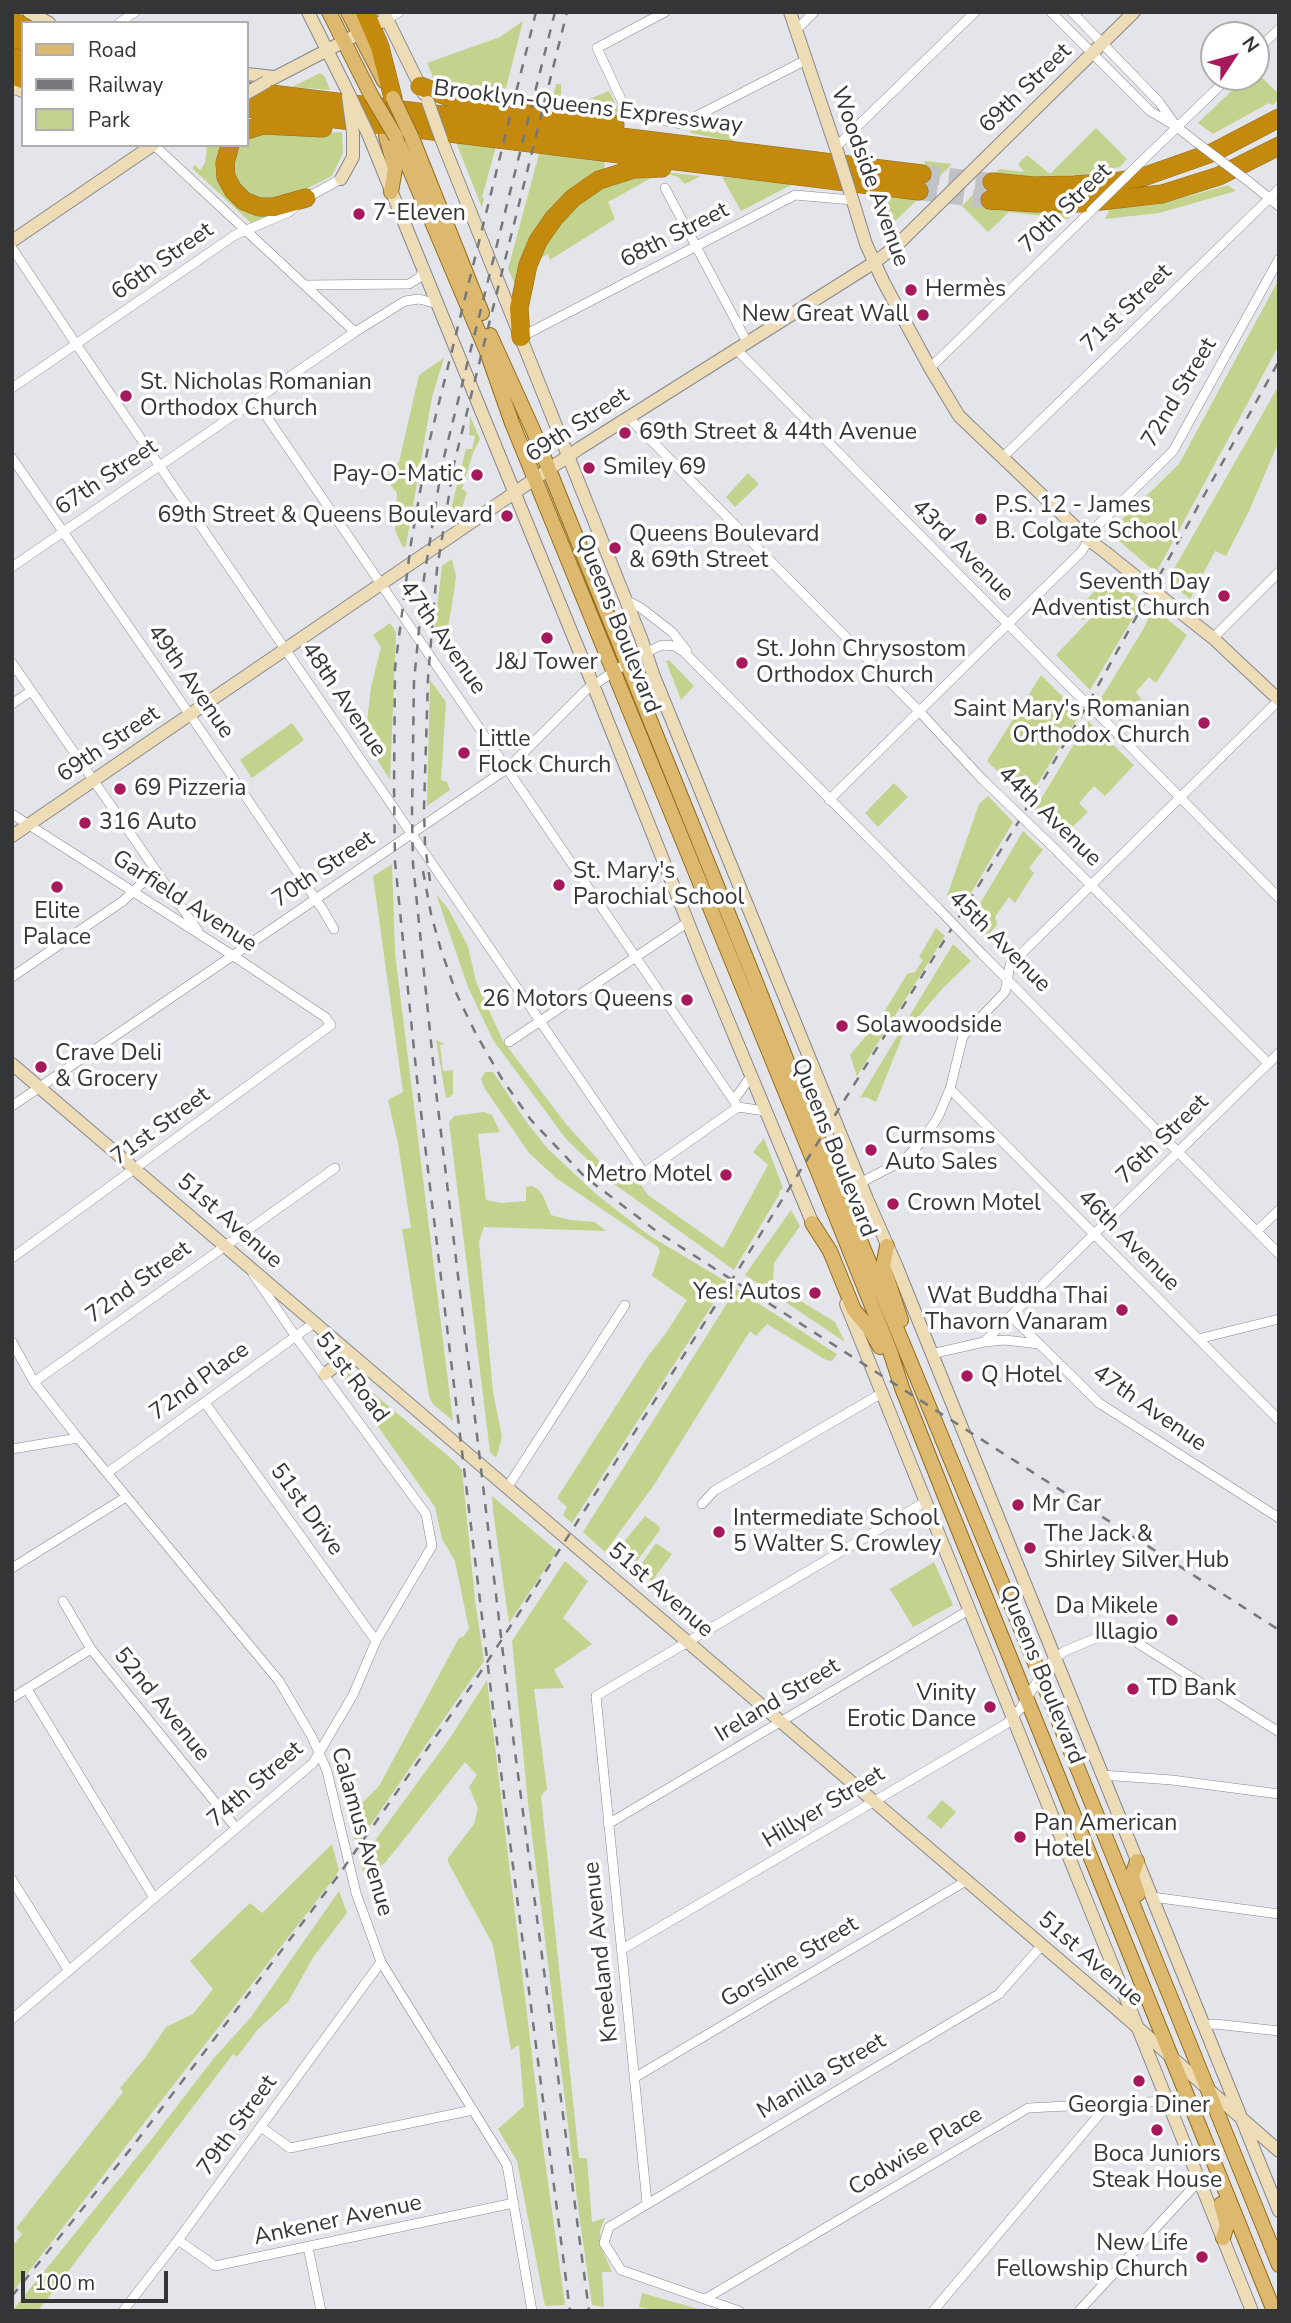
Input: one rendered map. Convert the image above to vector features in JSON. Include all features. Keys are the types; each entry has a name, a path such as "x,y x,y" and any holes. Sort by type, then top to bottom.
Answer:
{"highway":[{"path":"378,19 380,47 393,98"},
{"name":"Brooklyn-Queens Expressway","path":"248,92 685,146 921,182 755,171 399,135 248,108"},
{"path":"424,94 646,131 685,146"},
{"path":"1279,118 1214,152 1143,177 1114,182 991,191 1035,204 1144,197 1200,183 1237,168 1279,146"},
{"path":"248,130 263,125 399,135"},
{"path":"229,147 225,163 226,177 233,191 244,201 274,208 306,198"},
{"path":"521,337 519,307 533,252 554,218 582,191 608,176 634,169 656,168 703,173 755,171"}],"main road":[{"path":"329,12 371,95 399,135 391,192"},
{"name":"Queens Boulevard","path":"348,12 378,19"},
{"name":"Queens Boulevard","path":"393,98 399,135 487,352 534,479 821,1179 1026,1699 1274,2311"},
{"name":"Queens Boulevard","path":"399,135 548,469 808,1118 935,1421 1038,1681 1153,1954 1279,2265"},
{"path":"812,1223 830,1251 857,1315 870,1329 902,1388"},
{"path":"887,1246 883,1261 884,1271 923,1379 935,1421"},
{"path":"1137,1861 1133,1880 1144,1908 1153,1954"},
{"path":"1207,2146 1214,2188 1226,2217 1227,2227 1223,2238"},
{"path":"1269,2240 1279,2255"}],"street":[{"path":"29,12 45,21"},
{"name":"Queens Boulevard","path":"308,12 368,134 438,304 1252,2311"},
{"path":"665,12 597,48 627,112 681,124 806,60"},
{"name":"Woodside Avenue","path":"790,12 875,262 930,368 959,416 1089,540 1213,638 1279,700"},
{"path":"796,30 814,12"},
{"path":"837,151 975,12"},
{"path":"1051,12 1150,111 1177,127 1279,206"},
{"path":"1072,12 1158,102 1177,127"},
{"name":"69th Street","path":"12,836 548,469 875,262 895,247 1134,12"},
{"path":"248,91 343,41 378,19"},
{"name":"Queens Boulevard","path":"378,19 424,94 860,1183 1279,2211"},
{"path":"248,74 270,80"},
{"name":"70th Street","path":"930,368 1214,91"},
{"path":"341,178 353,157 348,92"},
{"path":"12,241 150,147"},
{"path":"155,147 355,332"},
{"name":"66th Street","path":"12,388 235,235 289,212 306,198 341,178"},
{"name":"43rd Avenue","path":"665,188 742,346 1007,624 1279,898"},
{"name":"71st Street","path":"1002,458 1279,189"},
{"name":"68th Street","path":"521,337 795,195 851,196"},
{"name":"48th Avenue","path":"12,248 538,1022 644,1173 736,1103"},
{"name":"72nd Street","path":"829,800 1082,551 1097,526 1173,451 1279,259"},
{"path":"306,285 405,285 417,280 423,271"},
{"name":"67th Street","path":"12,567 355,332 405,301 419,299 438,304"},
{"name":"47th Avenue","path":"256,401 736,1103"},
{"name":"44th Avenue","path":"628,417 919,710 982,779 1092,885 1268,1063"},
{"name":"49th Avenue","path":"12,458 334,929"},
{"path":"1213,638 1279,572"},
{"name":"45th Avenue","path":"626,600 642,608 673,632 691,659"},
{"name":"45th Avenue","path":"646,652 669,645 680,649 691,659 1279,1254"},
{"name":"70th Street","path":"12,1106 508,768 593,685 646,652"},
{"path":"12,663 201,935"},
{"path":"12,704 31,691"},
{"path":"860,1183 904,1160 938,1118 950,1089 963,1036 1005,992 1010,965 1279,700"},
{"name":"Garfield Avenue","path":"12,814 232,955 325,1017 331,1025"},
{"path":"12,977 123,901 155,871"},
{"path":"509,1042 688,922"},
{"name":"71st Street","path":"12,1258 331,1025"},
{"name":"76th Street","path":"984,1342 1279,1053"},
{"name":"51st Avenue","path":"12,1064 1279,2151"},
{"path":"751,1076 736,1103 765,1111"},
{"name":"46th Avenue","path":"950,1089 1279,1420"},
{"name":"72nd Street","path":"34,1382 335,1168"},
{"path":"1257,1231 1279,1210"},
{"name":"51st Road","path":"246,1265 426,1514"},
{"path":"507,1488 625,1305"},
{"name":"47th Avenue","path":"1011,1316 1099,1403 1279,1518"},
{"path":"1198,1339 1279,1319"},
{"name":"72nd Place","path":"107,1473 314,1323"},
{"path":"931,1354 1005,1340 1039,1344"},
{"name":"Calamus Avenue","path":"12,1342 34,1382 78,1438 279,1681 320,1754 327,1772 356,1892 381,1962 507,2165 532,2311"},
{"path":"324,1374 351,1354"},
{"path":"702,1504 714,1491 882,1394"},
{"name":"51st Drive","path":"205,1403 376,1641"},
{"path":"12,1450 78,1438"},
{"path":"12,1568 126,1497"},
{"path":"687,1642 925,1502"},
{"name":"74th Street","path":"12,2020 313,1763 353,1695 376,1641 432,1546 426,1514"},
{"name":"52nd Avenue","path":"63,1601 91,1649 236,1828"},
{"name":"Ireland Street","path":"608,1824 968,1611"},
{"path":"1055,1658 1106,1634 1122,1634 1279,1732"},
{"name":"Kneeland Avenue","path":"647,2203 596,1696 687,1642"},
{"path":"12,1698 91,1649"},
{"name":"Hillyer Street","path":"621,1950 1012,1718 1055,1658"},
{"path":"27,1689 154,1898"},
{"path":"1102,1775 1172,1780 1279,1794"},
{"path":"12,1880 69,1971"},
{"name":"Gorsline Street","path":"634,2078 967,1881"},
{"path":"1152,1897 1279,1914"},
{"name":"Manilla Street","path":"705,2300 621,2270 604,2243 609,2227 999,1994 1042,1945"},
{"name":"79th Street","path":"124,2311 381,1962"},
{"path":"1203,2025 1279,2031"},
{"name":"Codwise Place","path":"705,2300 1028,2108 1167,2102"},
{"path":"933,2311 1109,2103"},
{"path":"261,2127 290,2148 473,2110"},
{"path":"1079,2311 1199,2181"},
{"name":"Ankener Avenue","path":"178,2240 215,2266 514,2203"},
{"path":"308,2247 321,2311"},
{"path":"705,2300 739,2311"}],"green space":[{"path":"523,21 505,92 434,79 427,63 500,37"},
{"path":"320,73 325,77 330,90 292,87"},
{"path":"556,84 561,84 561,98 577,104 609,91 620,113 616,112 618,116 551,105"},
{"path":"1270,85 1279,94 1279,100 1272,105 1269,103 1213,134 1198,123 1231,91 1270,91"},
{"path":"718,117 734,142 691,133 690,131"},
{"path":"1096,128 1127,159 1120,167 1082,175 1032,177 994,173 1000,169 1024,172 1018,164 1027,155 1050,174"},
{"path":"264,131 293,135 342,132 343,153 332,176 290,197 273,200 253,197 241,188 233,174 233,159 238,147 248,147 248,137"},
{"path":"456,142 496,147 482,197 482,208"},
{"path":"207,147 224,147 222,182 277,212 257,224 251,223 192,168 195,165 200,170 205,163"},
{"path":"539,154 605,158 604,172 580,184 556,202 537,232 517,288 508,269"},
{"path":"925,161 952,164 921,195"},
{"path":"654,171 701,176 685,184 678,177 668,174 653,177 608,202 615,219 550,260 548,254 537,260 563,213 609,180"},
{"path":"994,173 991,203 1076,210 1068,219 1009,212 988,232 962,206"},
{"path":"722,177 795,183 741,211"},
{"path":"1228,185 1236,191 1159,213 1105,219 1110,209 1161,204"},
{"path":"871,192 919,198 890,226 883,225"},
{"path":"1279,279 1279,345 1156,573 1109,532 1179,464"},
{"path":"444,358 432,397 406,546 403,548 395,530 397,493 385,478 399,462 419,375"},
{"path":"1279,385 1279,441 1226,556 1215,551 1190,599 1167,581"},
{"path":"470,416 480,439 462,489 467,492 462,508 449,517 466,449 472,449 475,436 469,435"},
{"path":"748,473 759,484 735,507 726,497"},
{"path":"452,559 456,576 454,592 447,634 440,645 434,635 442,566"},
{"path":"1105,581 1112,588 1083,620 1074,612"},
{"path":"1119,582 1143,601 1090,690 1056,655 1093,616 1100,603"},
{"path":"1153,608 1187,635 1156,683 1149,677 1136,692 1142,700 1120,721 1100,700 1144,628"},
{"path":"390,623 396,632 390,780 365,740 371,687 381,647 373,635"},
{"path":"669,660 694,686 681,700 666,661"},
{"path":"1041,675 1080,714 1027,801 987,761"},
{"path":"430,680 446,702 441,780 447,782 450,790 427,806"},
{"path":"1088,721 1134,765 1105,796 1094,786 1079,803 1088,812 1062,837 1035,809"},
{"path":"292,723 304,740 252,778 240,760"},
{"path":"894,783 908,797 878,827 865,813"},
{"path":"988,796 1013,822 961,910 947,896 979,804"},
{"path":"1023,831 1043,850 1029,868 1034,873 1015,903 1009,897 995,917 997,925 987,936 971,919"},
{"path":"392,864 395,953 453,1421 433,1404 429,1396 402,1229 411,1228 398,1143 388,1100 403,1092 373,876"},
{"path":"436,894 449,910 468,946 476,982 503,1041 566,1124 611,1174 626,1175 638,1181 648,1195 723,1248 768,1165 753,1152 764,1138 783,1188 734,1270 610,1181 566,1139 493,1040 468,987"},
{"path":"936,928 945,936 857,1076 850,1055 880,1019 907,974 915,972 923,960 919,957"},
{"path":"953,944 971,961 942,989 903,1035 876,1102 866,1097 860,1098"},
{"path":"436,1040 445,1044 440,1045 443,1071 453,1070 453,1094 446,1098"},
{"path":"485,1072 493,1072 548,1149 596,1194 650,1236 727,1282 572,1523 563,1515 567,1507 557,1498 687,1300 652,1276 660,1251 658,1247 556,1178 529,1153 485,1089 481,1079"},
{"path":"484,1112 492,1115 500,1132 478,1134 486,1200 501,1203 526,1201 526,1187 532,1186 543,1196 551,1215 595,1222 606,1231 484,1227 479,1242 493,1392 502,1437 496,1458 490,1452 449,1122 454,1116"},
{"path":"791,1210 800,1226 774,1263 773,1284 835,1322 845,1342 745,1275"},
{"path":"736,1289 837,1354 832,1361 826,1360 767,1324 756,1336 750,1331 654,1485 605,1552 583,1532"},
{"path":"347,1371 462,1470 484,1661 356,1846 350,1815 379,1786 459,1638 469,1629 455,1561 442,1539 435,1507 342,1376"},
{"path":"492,1496 557,1551 509,1623 493,1511"},
{"path":"645,1516 659,1526 660,1530 637,1561 633,1562 620,1552 619,1548"},
{"path":"656,1543 672,1554 652,1581 637,1570"},
{"path":"565,1561 588,1581 563,1618 592,1644 554,1670 564,1688 534,1689 547,1789 541,1796 579,2158 587,2158 592,2222 605,2218 600,2231 601,2247 612,2272 602,2272 604,2307 592,2305 579,2214 528,1803 512,1641"},
{"path":"934,1562 953,1605 913,1627 890,1589"},
{"path":"821,1668 828,1671 827,1679 791,1700 783,1698 785,1690"},
{"path":"487,1680 542,2139 565,2305 545,2306 517,2161 498,2129 524,2106 519,2045 511,2050 493,1945 448,1862 448,1858 474,1824 478,1808 469,1787 477,1775 465,1762 385,1863 364,1875 360,1861 450,1738"},
{"path":"942,1800 956,1812 941,1829 927,1817"},
{"path":"332,1844 339,1870 335,1877 12,2293 12,2247 22,2234 16,2228 123,2092 120,2088 166,2027 193,2014 213,1989 190,1961 250,1903 262,1913"},
{"path":"339,1891 347,1913 314,1956 288,2002 258,2029 237,2057 233,2054 38,2311 12,2311 214,2058 251,2017"},
{"path":"642,2293 704,2311 656,2311 639,2307"}],"tunnel":[{"path":"922,174 992,182"},
{"path":"919,191 990,200"}],"railway":[{"path":"536,12 428,447 411,543 395,668 395,862 417,1079 496,1733 570,2311"},
{"path":"555,12 442,465 424,578 414,681 412,814 413,864 436,1091 512,1729 589,2311"},
{"path":"430,881 424,808 428,678 437,569 454,464 567,12"},
{"path":"12,2296 133,2146 338,1876 476,1679 740,1267 1019,821 1085,709 1279,361"},
{"path":"423,871 441,950 457,995 476,1034 502,1079 531,1120 585,1177 659,1233 1279,1630"}],"place":[{"name":"7-Eleven","path":"359,214"},
{"name":"Hermès","path":"911,290"},
{"name":"New Great Wall","path":"923,315"},
{"name":"St. Nicholas Romanian Orthodox Church","path":"126,396"},
{"name":"69th Street & 44th Avenue","path":"625,433"},
{"name":"Smiley 69","path":"589,468"},
{"name":"Pay-O-Matic","path":"477,475"},
{"name":"69th Street & Queens Boulevard","path":"507,516"},
{"name":"P.S. 12 - James B. Colgate School","path":"981,519"},
{"name":"Queens Boulevard & 69th Street","path":"615,548"},
{"name":"Seventh Day Adventist Church","path":"1224,596"},
{"name":"J&J Tower","path":"547,638"},
{"name":"St. John Chrysostom Orthodox Church","path":"742,663"},
{"name":"Saint Mary's Romanian Orthodox Church","path":"1204,723"},
{"name":"Little Flock Church","path":"464,753"},
{"name":"69 Pizzeria","path":"120,789"},
{"name":"316 Auto","path":"85,823"},
{"name":"St. Mary's Parochial School","path":"559,885"},
{"name":"Elite Palace","path":"57,887"},
{"name":"26 Motors Queens","path":"687,1000"},
{"name":"Solawoodside","path":"842,1026"},
{"name":"Crave Deli & Grocery","path":"41,1067"},
{"name":"Curmsoms Auto Sales","path":"871,1150"},
{"name":"Metro Motel","path":"726,1175"},
{"name":"Crown Motel","path":"893,1204"},
{"name":"Yes! Autos","path":"815,1293"},
{"name":"Wat Buddha Thai Thavorn Vanaram","path":"1122,1310"},
{"name":"Q Hotel","path":"967,1376"},
{"name":"Mr Car","path":"1018,1505"},
{"name":"Intermediate School 5 Walter S. Crowley","path":"719,1532"},
{"name":"The Jack & Shirley Silver Hub","path":"1030,1548"},
{"name":"Da Mikele Illagio","path":"1172,1620"},
{"name":"TD Bank","path":"1133,1689"},
{"name":"Vinity Erotic Dance","path":"990,1707"},
{"name":"Pan American Hotel","path":"1020,1837"},
{"name":"Georgia Diner","path":"1139,2081"},
{"name":"Boca Juniors Steak House","path":"1157,2130"},
{"name":"New Life Fellowship Church","path":"1202,2257"}]}
